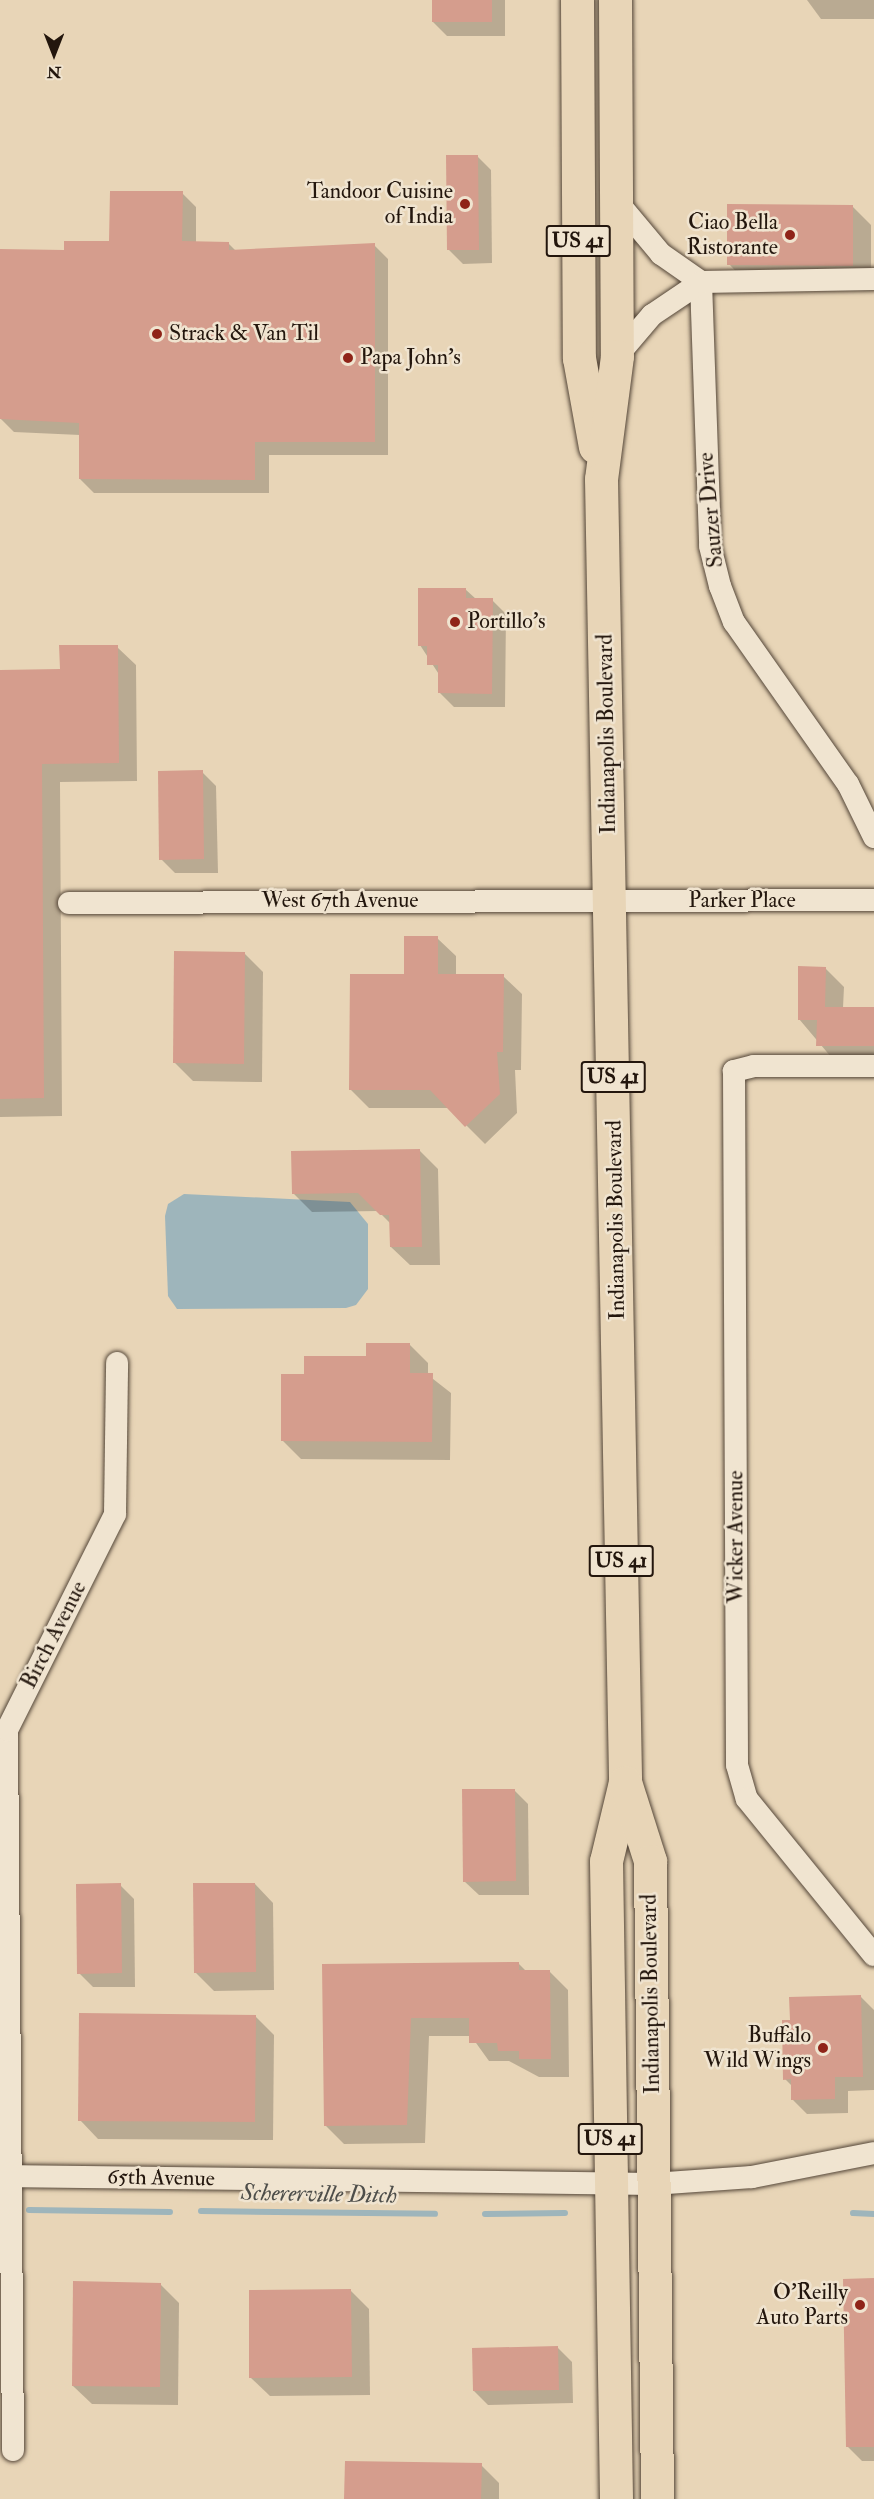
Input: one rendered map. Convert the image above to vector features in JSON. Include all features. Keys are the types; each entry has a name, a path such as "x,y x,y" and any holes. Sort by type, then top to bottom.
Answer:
{"highway":[{"name":"Indianapolis Boulevard","path":"577,0 579,358 602,479"},
{"name":"Indianapolis Boulevard","path":"615,0 617,356 602,479 625,1782 606,1861 616,2499"},
{"name":"Indianapolis Boulevard","path":"625,1782 650,1861 657,2499"}],"street":[{"path":"615,199 661,254 700,282"},
{"path":"617,356 652,315 700,282 874,279"},
{"name":"Sauzer Drive","path":"700,282 710,546 720,586 734,622 848,784 874,837"},
{"name":"Parker Place","path":"611,902 874,900"},
{"name":"West 67th Avenue","path":"69,903 611,902"},
{"name":"Wicker Avenue","path":"874,1066 754,1066 734,1071 737,1765 747,1799 874,1955"},
{"name":"Birch Avenue","path":"13,2450 7,2176 7,1730 115,1514 117,1363"},
{"name":"65th Avenue","path":"7,2176 653,2184 752,2176 874,2153"}],"water":[{"path":"184,1194 350,1202 368,1224 368,1289 356,1305 346,1308 177,1309 168,1296 165,1216 168,1204"}],"building":[{"path":"432,0 492,0 492,22 432,22"},
{"path":"446,155 478,155 479,250 447,250"},
{"name":"Strack & Van Til","path":"110,191 183,191 182,241 229,242 229,250 375,243 375,442 255,442 255,480 79,479 79,423 0,419 0,249 64,250 64,241 109,241"},
{"name":"Ciao Bella Ristorante","path":"727,204 853,205 853,266 727,265"},
{"name":"Portillo's","path":"418,588 466,588 466,598 493,598 492,694 438,693 438,665 427,665 427,646 418,646"},
{"path":"59,645 118,645 119,763 42,764 44,1098 0,1099 0,670 60,669"},
{"path":"203,770 204,859 159,860 158,771"},
{"path":"404,936 438,936 438,974 504,974 503,1052 497,1052 500,1094 465,1127 430,1090 349,1090 350,974 404,974"},
{"path":"174,951 245,952 244,1064 173,1063"},
{"path":"798,966 826,967 825,1007 874,1007 874,1046 816,1046 817,1020 798,1020"},
{"path":"420,1149 422,1247 390,1247 389,1215 380,1215 358,1193 292,1194 291,1151"},
{"path":"366,1343 410,1343 410,1373 433,1373 432,1442 281,1441 281,1374 304,1374 304,1356 366,1356"},
{"path":"462,1789 515,1789 516,1881 463,1882"},
{"path":"121,1883 122,1973 77,1974 76,1884"},
{"path":"193,1883 255,1883 256,1972 194,1973"},
{"path":"519,1962 519,1970 550,1970 551,2059 519,2059 519,2051 498,2051 497,2043 469,2043 469,2018 411,2018 407,2125 324,2126 322,1964"},
{"name":"Buffalo Wild Wings","path":"861,1995 863,2077 835,2077 835,2099 791,2100 791,2079 783,2080 782,2020 790,2020 789,1997"},
{"path":"79,2013 256,2015 255,2122 78,2121"},
{"path":"874,2278 874,2447 846,2447 843,2279"},
{"path":"73,2281 161,2283 160,2387 72,2386"},
{"path":"351,2289 352,2377 249,2378 249,2290"},
{"path":"558,2346 559,2390 473,2391 472,2348"},
{"path":"345,2461 482,2463 481,2499 344,2499"}],"waterway":[{"name":"Schererville Ditch","path":"29,2210 170,2212"},
{"name":"Schererville Ditch","path":"201,2211 435,2214"},
{"name":"Schererville Ditch","path":"485,2214 565,2213"},
{"name":"Schererville Ditch","path":"853,2213 874,2214"}],"place":[{"name":"Tandoor Cuisine of India","path":"465,204"},
{"name":"Ciao Bella Ristorante","path":"790,235"},
{"name":"Strack & Van Til","path":"157,334"},
{"name":"Papa John's","path":"348,358"},
{"name":"Portillo's","path":"455,622"},
{"name":"Buffalo Wild Wings","path":"823,2048"},
{"name":"O'Reilly Auto Parts","path":"860,2305"}]}
